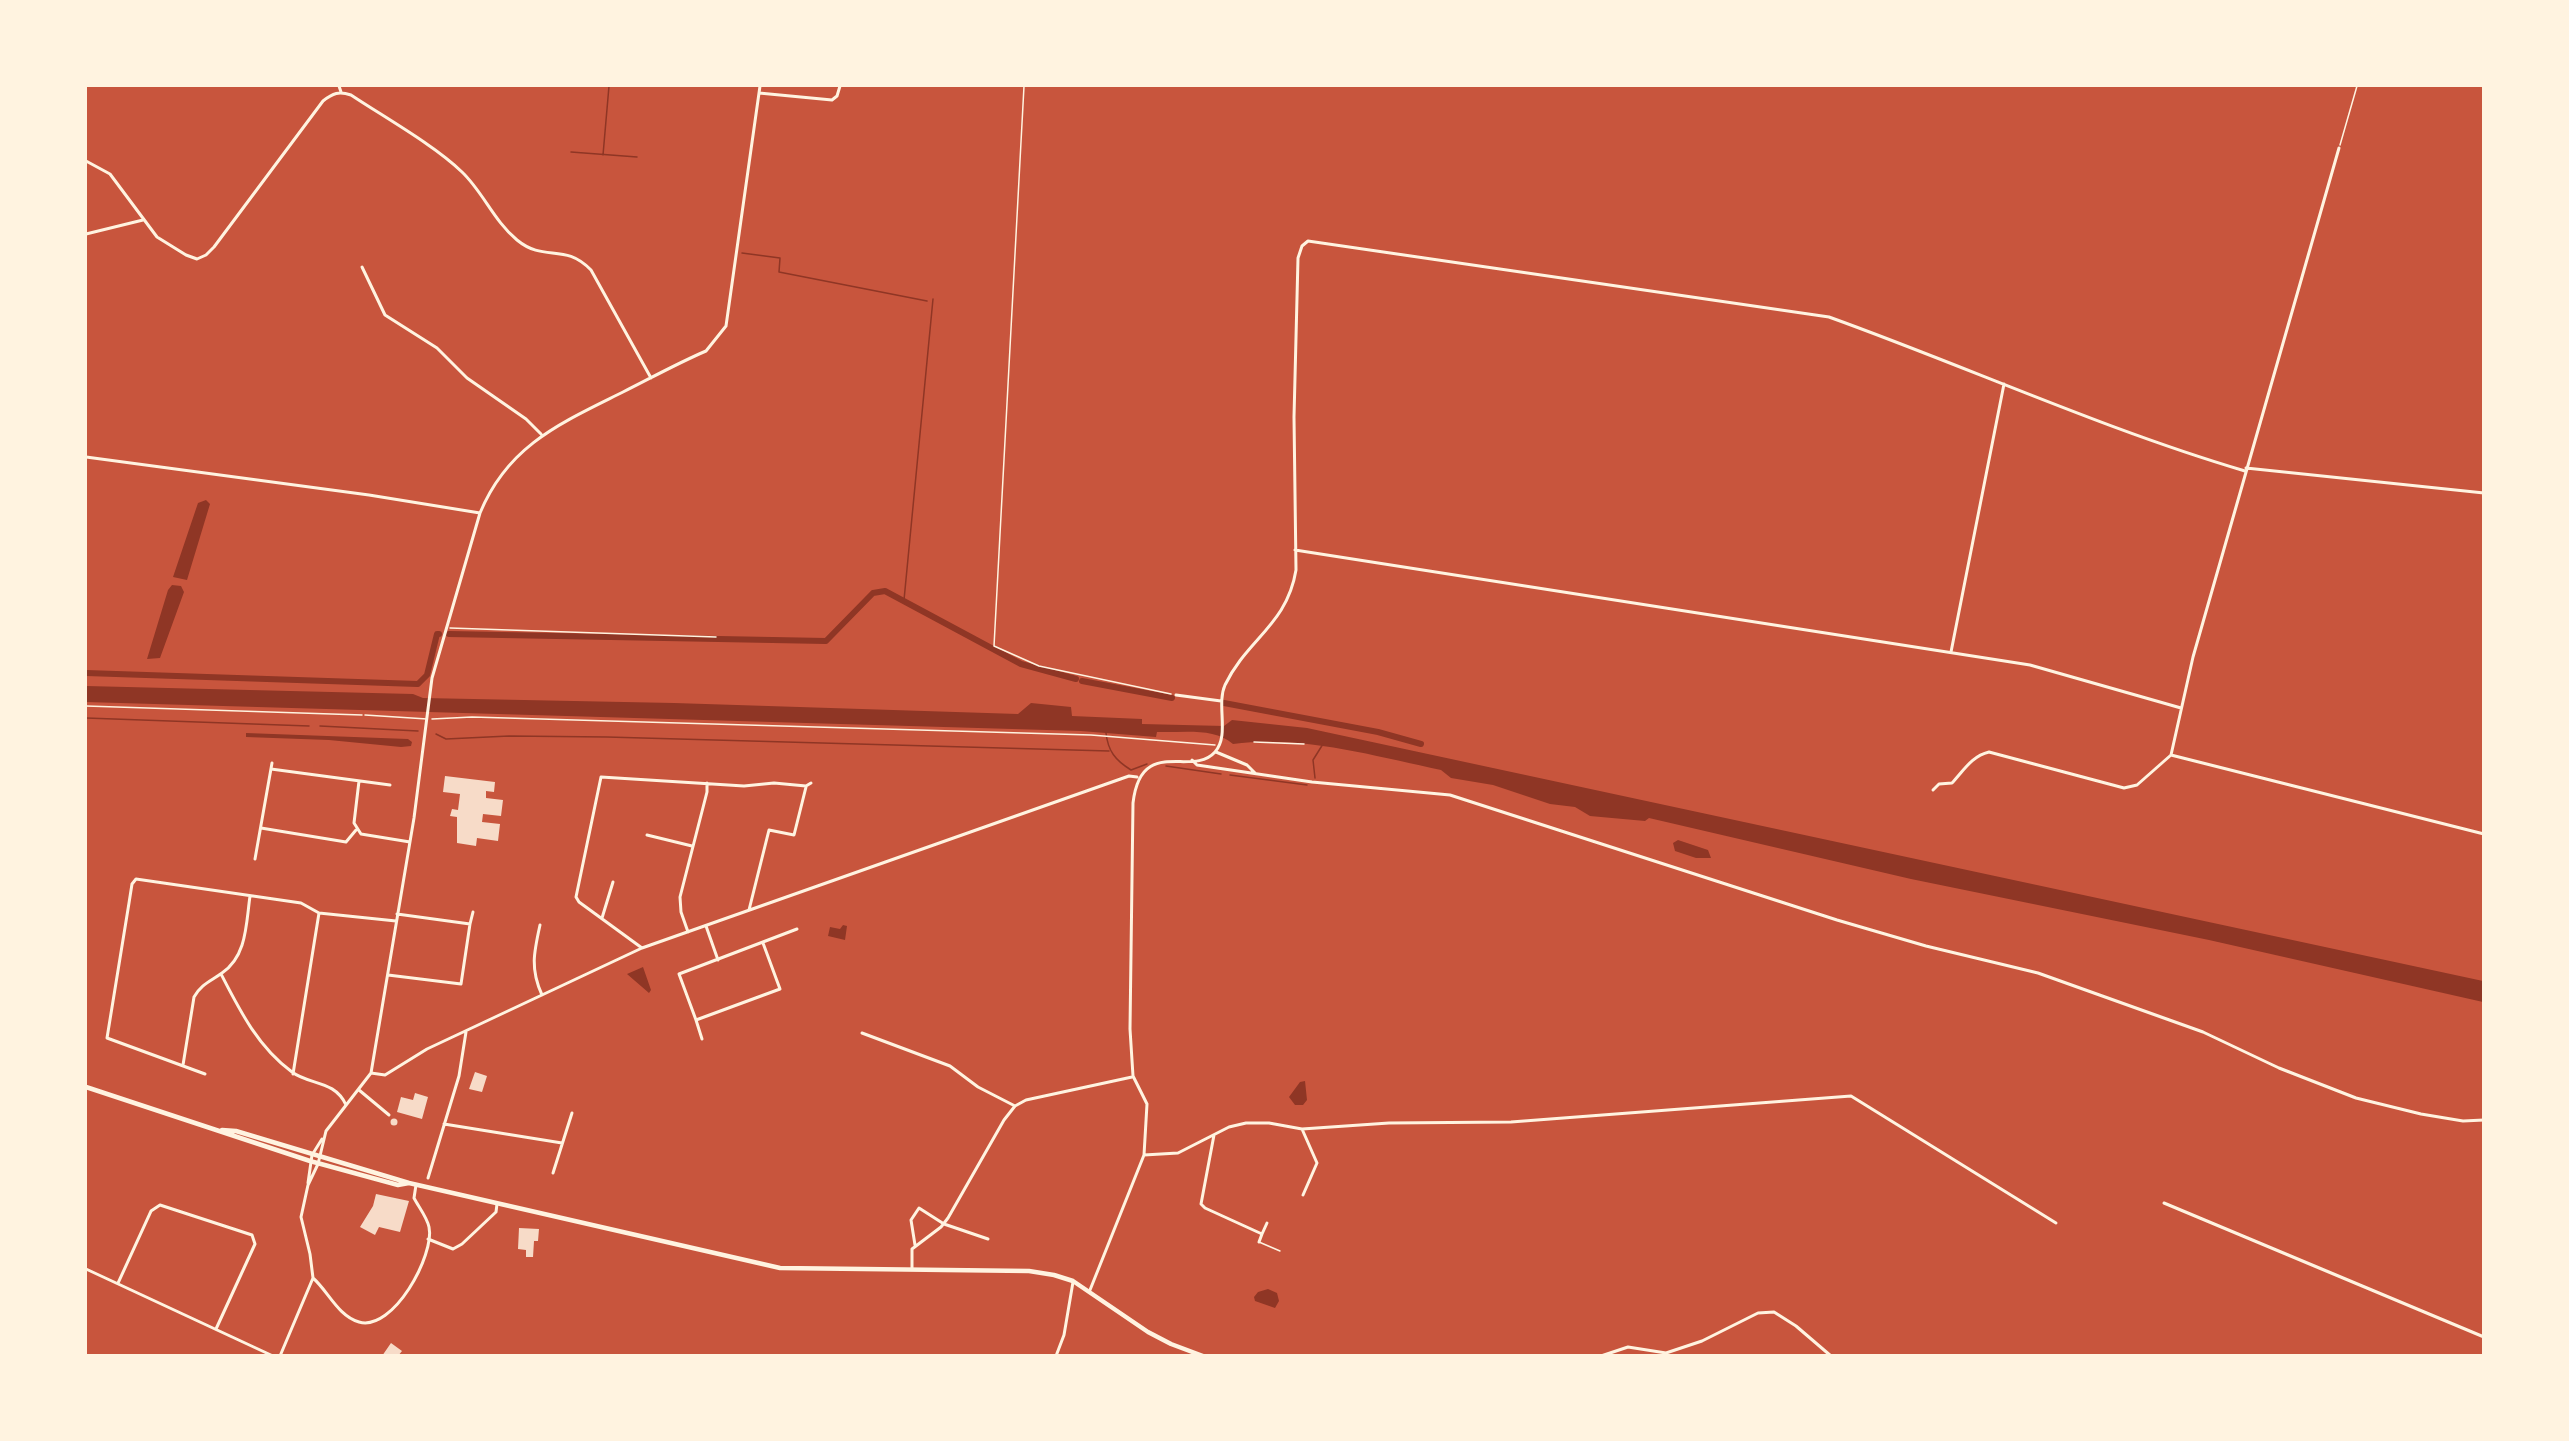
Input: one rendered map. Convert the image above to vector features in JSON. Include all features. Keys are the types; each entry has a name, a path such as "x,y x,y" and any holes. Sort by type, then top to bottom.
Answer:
{"main road":[{"path":"86,1087 222,1130 318,1164 398,1185 409,1183"},
{"path":"222,1130 236,1131 416,1185 780,1268 1029,1271 1054,1275 1090,1290 1148,1332 1203,1356"}],"street":[{"path":"339,86 341,92"},
{"path":"280,1356 313,1278 301,1217 308,1185 310,1161 323,1137 371,1073 410,842 436,660 480,513 490,489 510,463 541,434 706,351 726,326 760,86"},
{"path":"759,93 832,100 837,96 840,86"},
{"path":"86,161 110,174 157,237 197,259 206,255 323,101 332,94 341,92 351,95 460,170 475,186 500,222 528,248 545,254 570,254 581,260 591,270 651,378"},
{"path":"1933,790 1939,784 1952,783 1971,761 1989,752 2124,788 2137,785 2171,754 2181,708 2245,470 2339,148"},
{"path":"86,234 143,220"},
{"path":"1090,1290 1144,1155 1147,1104 1133,1077 1130,1029 1133,803 1138,777 1151,767 1167,762 1210,756 1216,751 1221,739 1221,701 1231,673 1273,624 1289,600 1296,570 1294,417 1298,258 1302,246 1308,240 1829,317 2164,447 2245,470 2484,493"},
{"path":"362,267 385,315 436,348 467,378 526,419 541,434"},
{"path":"1951,652 2004,384"},
{"path":"86,457 369,495 480,513"},
{"path":"1295,550 2030,665 2181,708"},
{"path":"1176,695 1221,701"},
{"path":"1216,751 1247,765 1256,774"},
{"path":"2171,754 2484,834"},
{"path":"1191,760 1197,765 1256,774 1450,795 1837,920 1926,946 2038,973 2203,1032 2279,1068 2356,1098 2421,1114 2463,1121 2484,1120"},
{"path":"255,860 272,763"},
{"path":"271,769 390,785"},
{"path":"371,1073 386,1075 427,1049 642,948 1129,776 1138,777"},
{"path":"642,948 579,902 576,897 601,777 806,786 811,783"},
{"path":"359,781 354,823 356,830 361,834 410,842"},
{"path":"688,932 681,912 680,897 707,792 707,783"},
{"path":"749,910 769,830 794,834 806,786"},
{"path":"261,828 346,842 356,830"},
{"path":"647,835 692,846"},
{"path":"205,1074 107,1038 132,884 139,878 301,903 319,913 396,921"},
{"path":"602,918 613,882"},
{"path":"183,1066 194,997 199,988 233,965 240,953 250,896"},
{"path":"388,975 461,984 473,912"},
{"path":"293,1074 319,913"},
{"path":"397,914 470,924"},
{"path":"540,924 534,948 533,976 542,995"},
{"path":"706,926 718,960"},
{"path":"702,1039 679,974 796,929"},
{"path":"696,1020 780,989 763,943"},
{"path":"221,974 256,1037 293,1074 327,1086 346,1106"},
{"path":"428,1178 459,1076 466,1031"},
{"path":"862,1033 950,1066 978,1087 1015,1106"},
{"path":"912,1271 911,1253 915,1245 944,1224 1015,1106 1026,1101 1133,1077"},
{"path":"359,1090 389,1115"},
{"path":"1144,1155 1178,1153 1228,1127 1246,1123 1269,1123 1302,1129 1389,1123 1511,1122 1851,1096 2056,1223"},
{"path":"554,1173 572,1113"},
{"path":"444,1124 562,1143"},
{"path":"1302,1129 1317,1162 1304,1195"},
{"path":"1214,1135 1201,1204 1204,1208 1262,1234"},
{"path":"308,1185 318,1164 323,1137"},
{"path":"313,1278 323,1287 341,1311 363,1323 372,1321 394,1308 415,1282 428,1239 429,1227 414,1198 416,1185"},
{"path":"2164,1203 2484,1337"},
{"path":"428,1239 453,1249 462,1244 496,1212 497,1204"},
{"path":"118,1283 151,1211 160,1205 252,1235 255,1244 216,1329"},
{"path":"915,1245 911,1220 919,1208 944,1224 988,1239"},
{"path":"1259,1242 1267,1223"},
{"path":"86,1269 273,1356"},
{"path":"1056,1356 1064,1335 1073,1281"},
{"path":"1601,1356 1628,1347 1666,1353 1702,1341 1758,1313 1774,1312 1796,1326 1831,1356"}],"lane":[{"path":"365,715 428,719"},
{"path":"1259,1242 1280,1251"}],"path":[{"path":"1024,86 994,646 1039,666 1176,695"},
{"path":"2339,148 2357,86"},
{"path":"446,627 716,637"},
{"path":"86,706 365,715"},
{"path":"428,719 472,717 1108,736 1219,746"},
{"path":"1254,742 1304,744"}],"shaded area":[{"path":"206,500 210,504 187,580 173,577 198,503"},
{"path":"172,585 181,586 184,592 160,658 147,659 168,590"},
{"path":"86,686 413,694 423,698 1018,714 1031,703 1071,707 1072,716 1142,719 1142,724 1224,726 1232,720 1307,728 2483,981 2483,1002 2209,940 1911,879 1649,818 1645,821 1590,816 1575,807 1550,804 1493,785 1451,778 1441,770 1338,748 1285,742 1233,744 1217,735 1197,732 1157,732 1156,737 1081,731 86,702"},
{"path":"246,733 408,739 412,742 411,746 401,747 329,740 246,737"},
{"path":"1678,840 1708,850 1711,858 1696,858 1675,851 1673,843"},
{"path":"843,925 847,926 845,940 828,936 830,927 840,929"},
{"path":"643,967 651,990 649,993 627,974"},
{"path":"1305,1081 1307,1100 1303,1105 1295,1105 1289,1097 1300,1082"},
{"path":"1268,1289 1277,1293 1279,1301 1275,1308 1255,1301 1254,1297 1258,1292"}],"building":[{"path":"445,776 495,782 494,792 486,791 486,798 503,800 501,816 483,814 482,822 500,824 498,841 477,838 476,846 457,843 457,817 450,816 452,809 458,810 460,794 443,792"},
{"path":"475,1072 487,1076 482,1092 469,1089"},
{"path":"415,1093 428,1097 422,1119 397,1112 401,1097 413,1100"},
{"path":"394,1118 398,1122 394,1126 390,1122"},
{"path":"376,1194 409,1201 400,1232 379,1227 375,1235 360,1227 373,1206"},
{"path":"519,1228 539,1229 538,1241 534,1241 533,1257 526,1257 526,1250 518,1249"},
{"path":"391,1343 402,1351 398,1356 382,1356"}],"waterway":[{"path":"603,155 609,86"},
{"path":"571,152 637,157"},
{"path":"742,253 780,258 779,272 927,301"},
{"path":"904,600 933,299"},
{"path":"449,634 826,641 873,593 885,591 1021,664 1076,679"},
{"path":"86,673 418,684 427,675 437,634 439,634"},
{"path":"1082,681 1172,698"},
{"path":"1224,703 1378,732 1421,744"},
{"path":"86,718 309,726"},
{"path":"320,726 418,731"},
{"path":"1106,733 1108,745 1117,759 1125,766 1131,770 1147,764"},
{"path":"436,734 446,739 509,736 607,737 1109,751"},
{"path":"1315,778 1313,760 1323,744"},
{"path":"1166,766 1221,774"},
{"path":"1230,775 1307,785"}]}
